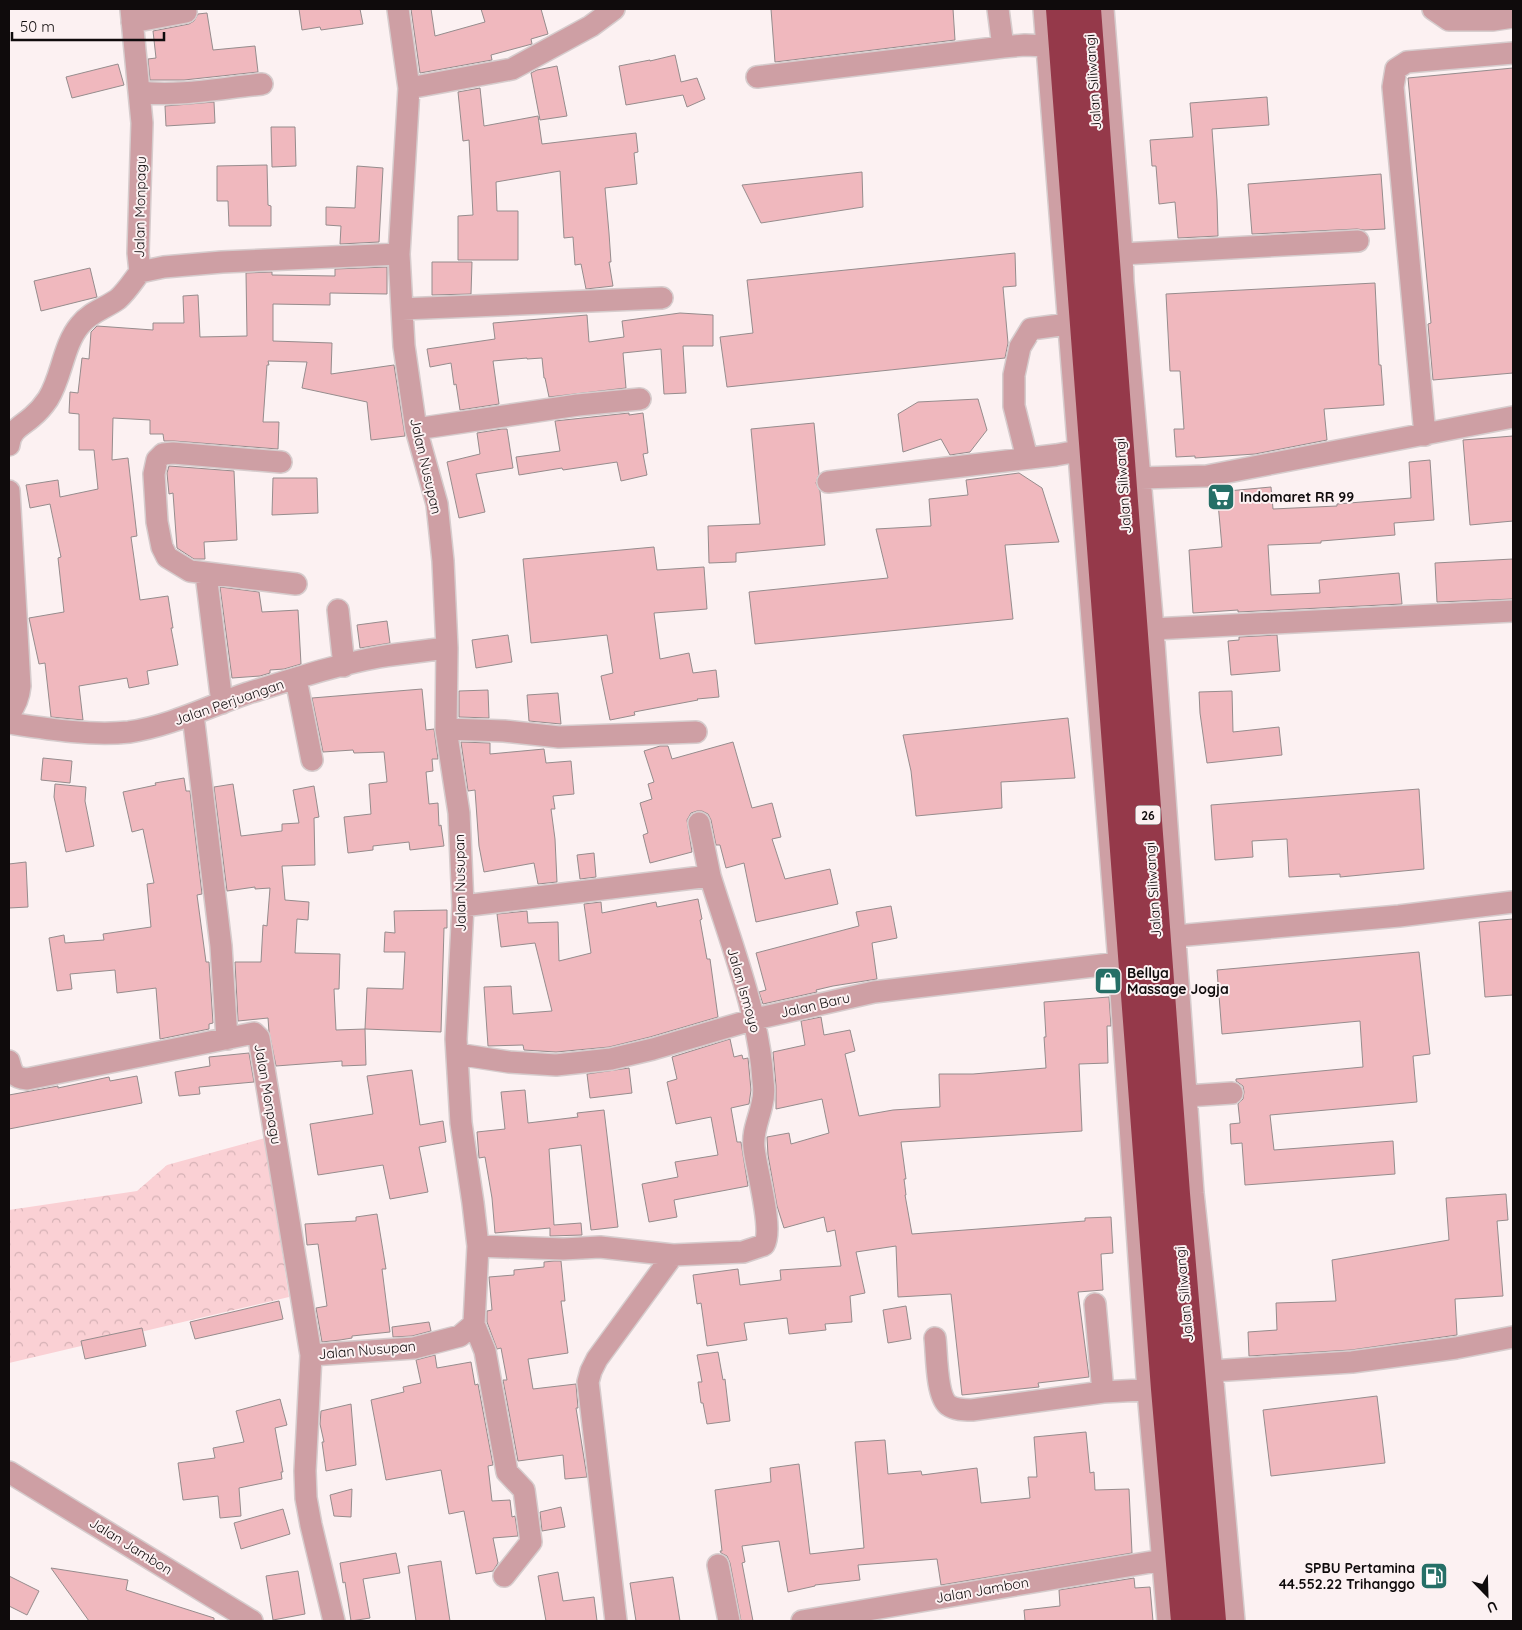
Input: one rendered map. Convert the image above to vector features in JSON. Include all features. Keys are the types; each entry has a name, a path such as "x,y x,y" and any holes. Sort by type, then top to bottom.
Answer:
{"highway":[{"name":"Jalan Siliwangi","path":"1060,9 1157,1390 1185,1621"},
{"name":"Jalan Siliwangi","path":"1087,9 1116,283 1184,1194 1212,1621"}],"street":[{"name":"Jalan Nusupan","path":"334,1621 306,1498 305,1471 311,1355 414,1348 460,1336 474,1324 478,1246 461,1123 456,1039 463,906 460,813 446,729 447,648 444,561 437,504 416,429 404,346 399,254 409,88 398,9"},
{"path":"409,88 512,69 592,26 614,9"},
{"path":"998,9 1003,47"},
{"path":"1044,9 1118,963 1157,1390 1163,1560 1168,1621"},
{"path":"1103,9 1122,254 1116,283 1141,478 1187,1096 1184,1194 1212,1371 1234,1621"},
{"path":"1433,9 1449,20 1493,20 1513,16"},
{"path":"131,15 186,12"},
{"name":"Jalan Monpagu","path":"9,445 9,440 15,429 33,416 48,399 79,325 89,316 117,299 140,272 138,252 142,123 131,15"},
{"path":"757,76 1003,47 1047,46"},
{"path":"1425,435 1395,115 1393,87 1396,69 1407,62 1513,53"},
{"path":"139,92 153,94 177,93 262,84"},
{"path":"1122,254 1358,241"},
{"path":"140,272 164,267 222,262 399,254"},
{"path":"402,308 662,298"},
{"path":"1027,458 1014,406 1014,375 1020,347 1032,329 1068,324"},
{"path":"416,429 578,405 640,399"},
{"path":"1141,478 1207,476 1513,417"},
{"path":"828,482 1078,451"},
{"path":"280,462 173,453 163,454 157,460 154,474 157,522 162,547 167,557 190,571 296,584"},
{"path":"9,491 20,686 16,704 9,714"},
{"path":"206,574 222,703"},
{"path":"338,610 344,666"},
{"path":"1153,629 1513,611"},
{"name":"Jalan Perjuangan","path":"9,723 46,729 107,733 130,732 193,715 222,703 344,666 379,657 447,648"},
{"path":"296,679 312,760"},
{"path":"193,715 221,946 226,1039"},
{"path":"446,729 504,731 559,737 696,732"},
{"name":"Jalan Ismoyo","path":"478,1246 563,1249 600,1247 673,1255 743,1252 764,1246 766,1242 766,1218 754,1139 756,1122 763,1102 763,1081 755,1019 710,876 700,823"},
{"path":"463,906 710,876"},
{"path":"1176,936 1399,916 1513,902"},
{"name":"Jalan Baru","path":"457,1054 518,1062 556,1064 611,1059 653,1049 755,1019 890,989 1118,963"},
{"name":"Jalan Monpagu","path":"9,1061 12,1072 19,1078 27,1080 254,1033 260,1038 311,1355"},
{"path":"1187,1096 1232,1093"},
{"path":"616,1621 588,1382 597,1360 673,1255"},
{"path":"1095,1304 1103,1392"},
{"path":"474,1324 486,1358 507,1472 524,1490 531,1542 504,1576"},
{"path":"1212,1371 1352,1362 1456,1348 1513,1337"},
{"path":"935,1338 941,1394 947,1404 956,1409 972,1410 1103,1392 1157,1390"},
{"name":"Jalan Jambon","path":"9,1472 252,1621"},
{"name":"Jalan Jambon","path":"802,1621 1163,1560"},
{"path":"718,1565 729,1621"}],"green space":[{"path":"265,1138 289,1297 9,1363 9,1210 137,1191 167,1165"}],"building":[{"path":"299,9 360,9 363,24 321,30 320,27 302,30"},
{"path":"411,9 431,9 435,36 485,22 481,9 541,9 548,34 531,39 532,44 491,55 492,60 420,73"},
{"path":"771,9 953,9 955,40 775,62"},
{"path":"207,13 213,50 255,46 258,72 184,80 150,80 148,59 156,58 153,31 189,24 194,21 198,14"},
{"path":"675,55 681,82 697,78 705,99 687,107 683,95 626,105 619,66"},
{"path":"118,64 124,85 72,98 66,77"},
{"path":"557,66 567,116 540,120 531,73"},
{"path":"1513,68 1513,373 1433,380 1428,324 1431,323 1408,78"},
{"path":"480,88 484,126 538,116 542,144 636,133 638,152 634,153 637,184 605,188 611,262 609,262 613,286 586,289 581,264 575,265 573,237 564,238 560,171 496,182 497,211 518,211 518,260 458,260 458,216 473,215 469,140 463,141 458,92"},
{"path":"1267,97 1269,125 1212,129 1218,236 1178,238 1175,202 1159,204 1156,166 1152,166 1150,140 1193,137 1190,103"},
{"path":"214,102 215,123 166,126 165,106"},
{"path":"271,127 295,127 296,166 272,167"},
{"path":"267,165 268,205 271,206 271,226 229,226 228,201 217,201 217,166"},
{"path":"357,166 383,168 379,242 340,244 341,226 326,225 326,207 355,208"},
{"path":"862,172 863,207 761,223 742,185"},
{"path":"1381,174 1385,229 1252,234 1248,184"},
{"path":"1015,253 1016,286 1003,287 1008,343 1005,358 727,387 720,337 753,333 747,280"},
{"path":"432,262 472,262 471,294 432,295"},
{"path":"387,267 387,294 330,293 330,305 273,304 273,341 332,343 331,374 394,365 405,436 371,440 367,402 302,388 307,362 268,361 263,422 279,422 278,449 164,441 163,434 150,434 150,420 113,418 112,460 128,458 137,536 131,537 140,600 168,596 173,628 171,628 178,665 147,671 149,684 129,688 127,678 79,686 83,720 51,717 45,663 39,664 29,618 64,612 58,558 61,557 50,504 30,508 26,485 58,480 60,497 98,489 94,450 79,450 79,414 69,413 70,392 78,393 82,358 89,359 91,332 97,326 153,330 153,323 184,323 183,296 198,295 200,337 247,336 246,273 272,272 272,275 335,276 335,269"},
{"path":"90,268 97,297 41,311 34,281"},
{"path":"1375,283 1379,365 1381,365 1384,405 1324,409 1327,440 1255,454 1195,458 1195,456 1176,457 1174,429 1184,429 1180,371 1170,371 1166,294"},
{"path":"680,313 713,315 713,346 683,346 686,393 664,394 661,349 623,353 626,388 549,397 544,378 542,358 493,361 499,404 460,410 451,363 430,367 427,349 495,339 493,323 587,315 589,342 624,337 622,321"},
{"path":"978,399 987,430 970,452 950,455 941,439 903,452 898,414 918,402"},
{"path":"629,413 629,415 643,413 648,453 643,454 647,475 621,481 617,462 519,475 516,457 560,451 555,421"},
{"path":"814,423 819,474 816,483 820,491 825,545 736,553 736,562 709,563 708,526 760,524 751,429"},
{"path":"507,429 513,468 476,474 485,512 459,518 447,462 480,454 477,433"},
{"path":"1513,436 1513,521 1470,525 1463,440"},
{"path":"1430,460 1434,520 1394,523 1395,535 1321,541 1321,543 1268,545 1271,595 1320,593 1319,580 1399,573 1402,604 1193,613 1189,550 1222,547 1217,492 1271,487 1273,509 1337,506 1337,504 1411,498 1409,462"},
{"path":"169,466 234,471 237,540 204,542 205,559 194,559 177,548 173,493 169,494 167,473"},
{"path":"1019,473 1042,488 1059,542 1005,545 1013,619 755,644 749,592 888,578 876,529 931,526 929,499 968,495 966,480"},
{"path":"273,478 317,478 318,513 272,515"},
{"path":"654,547 657,570 704,567 707,609 654,613 660,659 689,653 693,673 716,670 719,697 697,699 634,712 635,715 610,720 601,676 613,673 607,635 531,643 523,559"},
{"path":"1513,559 1513,599 1437,602 1435,563"},
{"path":"220,587 259,592 262,612 298,610 301,664 284,669 270,670 270,673 260,676 232,678"},
{"path":"387,621 390,643 360,648 357,625"},
{"path":"508,635 512,662 476,668 472,640"},
{"path":"1277,635 1280,671 1231,675 1228,641 1239,640 1239,637"},
{"path":"422,689 426,730 434,729 438,759 432,759 433,771 426,772 429,804 438,803 439,826 441,825 444,846 410,850 409,842 373,846 373,850 348,853 344,817 371,814 369,784 387,782 384,752 354,753 353,750 323,752 312,698"},
{"path":"488,690 489,718 459,717 459,691"},
{"path":"1232,691 1233,732 1279,727 1282,755 1207,763 1199,692"},
{"path":"558,693 561,724 529,721 527,695"},
{"path":"1068,718 1075,778 1001,782 1002,808 916,816 911,771 903,735"},
{"path":"461,742 490,743 490,754 544,749 546,763 571,761 574,794 553,796 555,809 551,809 555,839 557,882 538,884 534,863 484,872 479,846 475,790 468,791"},
{"path":"733,742 752,808 772,803 781,837 772,839 785,879 830,869 838,904 756,922 744,863 726,868 720,845 716,845 711,820 708,814 702,811 691,813 687,820 692,852 650,863 643,835 648,833 640,803 652,799 648,784 654,782 644,751 660,746 668,746 672,759"},
{"path":"43,758 72,761 70,783 41,780"},
{"path":"184,778 186,791 190,791 202,894 197,895 206,962 209,962 213,1023 209,1024 209,1029 160,1039 156,988 117,993 115,970 70,974 72,989 57,991 49,938 64,935 65,943 104,940 103,934 151,927 147,884 154,883 143,829 132,832 123,792 156,785 155,783"},
{"path":"55,784 86,787 85,801 94,846 66,852 54,797"},
{"path":"233,784 241,836 282,831 282,824 299,823 293,790 314,786 319,817 314,818 315,865 282,866 285,900 309,902 308,920 297,919 295,953 340,954 339,989 334,989 336,1030 365,1029 366,1065 342,1066 342,1061 276,1066 268,1018 238,1021 235,962 261,962 263,925 267,926 270,888 255,889 255,887 227,891 214,787"},
{"path":"1419,789 1424,869 1340,877 1340,874 1289,877 1287,839 1252,841 1253,857 1215,860 1211,805"},
{"path":"594,853 596,877 580,879 577,855"},
{"path":"26,862 28,907 9,908 9,864"},
{"path":"698,899 707,959 710,959 718,1017 609,1047 556,1052 524,1050 523,1045 488,1046 484,987 511,986 513,1014 552,1011 535,943 501,947 497,914 527,911 528,923 558,922 559,961 591,953 584,904 601,902 602,913 656,902 657,907"},
{"path":"891,906 897,938 872,943 877,979 833,986 816,990 817,992 763,1004 759,992 766,990 756,953 859,926 856,912"},
{"path":"447,910 447,928 444,928 441,1032 365,1029 367,988 403,989 405,952 384,952 385,932 395,933 394,911"},
{"path":"1513,919 1513,995 1485,997 1479,922"},
{"path":"1419,952 1430,1054 1413,1056 1417,1102 1270,1115 1274,1150 1393,1141 1395,1174 1245,1185 1242,1143 1231,1144 1230,1124 1240,1123 1238,1104 1243,1099 1244,1092 1243,1086 1236,1079 1363,1067 1360,1021 1222,1034 1217,970"},
{"path":"1109,997 1111,1026 1107,1026 1108,1063 1079,1064 1082,1131 901,1142 906,1179 904,1179 905,1195 912,1234 1085,1221 1085,1218 1111,1217 1113,1253 1101,1254 1103,1290 1078,1292 1089,1377 1038,1383 1039,1387 962,1395 951,1294 898,1297 896,1246 856,1252 865,1293 850,1296 852,1322 825,1324 826,1330 789,1334 787,1318 744,1323 747,1340 707,1346 701,1303 697,1304 693,1275 738,1269 740,1285 781,1280 780,1270 841,1266 835,1230 827,1232 824,1217 784,1228 777,1206 768,1155 767,1137 789,1133 791,1144 829,1133 822,1099 776,1109 773,1052 805,1045 801,1021 821,1017 824,1035 850,1030 855,1051 845,1054 859,1116 893,1110 940,1107 939,1074 973,1074 1046,1068 1044,1002"},
{"path":"730,1039 734,1057 742,1055 743,1059 748,1058 751,1090 749,1104 731,1108 737,1142 741,1142 748,1186 674,1200 677,1217 649,1222 642,1184 678,1177 675,1162 718,1155 711,1117 676,1124 667,1082 677,1079 672,1057"},
{"path":"249,1053 254,1082 199,1087 200,1094 179,1096 175,1072 210,1066 209,1057"},
{"path":"629,1068 632,1093 590,1098 587,1074"},
{"path":"412,1070 420,1125 443,1121 446,1142 419,1147 428,1192 390,1199 383,1165 318,1175 310,1124 373,1114 367,1076"},
{"path":"137,1076 142,1103 9,1129 9,1095 58,1086 58,1088 109,1077 110,1081"},
{"path":"525,1090 528,1123 578,1117 577,1113 604,1110 618,1227 591,1230 581,1145 549,1149 554,1225 581,1223 582,1235 550,1236 550,1228 495,1233 492,1198 485,1157 479,1158 477,1132 505,1129 501,1092"},
{"path":"1506,1194 1508,1220 1497,1221 1503,1296 1455,1299 1457,1335 1351,1350 1249,1356 1248,1332 1277,1330 1276,1303 1336,1301 1332,1260 1449,1240 1446,1198"},
{"path":"377,1214 386,1269 382,1269 390,1332 352,1336 352,1338 322,1342 316,1308 327,1306 318,1244 307,1245 305,1224 356,1221 356,1217"},
{"path":"561,1261 565,1301 561,1301 568,1353 528,1359 533,1389 576,1384 578,1408 576,1408 587,1477 565,1479 563,1455 518,1461 503,1380 507,1380 501,1348 497,1349 487,1322 487,1311 492,1310 489,1277 514,1275 514,1270 544,1267 544,1262"},
{"path":"279,1301 283,1319 195,1339 190,1322"},
{"path":"906,1306 911,1339 888,1343 883,1310"},
{"path":"429,1322 431,1331 412,1336 393,1337 392,1327"},
{"path":"142,1328 146,1346 85,1359 81,1341"},
{"path":"718,1352 723,1380 725,1379 730,1421 707,1424 703,1403 701,1403 698,1382 702,1382 697,1355"},
{"path":"435,1355 437,1368 471,1362 475,1385 478,1384 493,1465 488,1466 492,1501 510,1500 512,1517 515,1516 518,1536 493,1538 498,1563 493,1571 476,1574 464,1511 449,1514 441,1470 386,1480 371,1400 404,1392 403,1387 421,1383 416,1360"},
{"path":"1377,1396 1385,1463 1271,1476 1263,1410"},
{"path":"280,1399 287,1425 275,1428 283,1472 281,1472 282,1479 239,1488 241,1516 220,1518 218,1496 183,1500 178,1463 215,1458 213,1448 244,1442 236,1411"},
{"path":"351,1404 356,1465 326,1471 322,1442 324,1442 320,1424 321,1411"},
{"path":"1086,1432 1090,1473 1094,1472 1095,1490 1129,1489 1132,1553 941,1585 937,1559 858,1565 860,1580 815,1585 788,1592 779,1541 742,1546 745,1562 742,1563 753,1621 741,1621 730,1563 727,1556 720,1551 722,1551 715,1490 771,1482 770,1468 799,1464 810,1554 864,1548 855,1442 885,1440 888,1474 921,1471 922,1475 977,1468 981,1503 1030,1498 1028,1477 1037,1477 1034,1437"},
{"path":"352,1489 351,1517 334,1516 330,1495"},
{"path":"561,1507 565,1527 542,1531 540,1512"},
{"path":"283,1509 290,1534 241,1549 234,1523"},
{"path":"396,1553 400,1573 363,1579 370,1618 351,1621 340,1563"},
{"path":"441,1561 450,1621 416,1621 408,1566"},
{"path":"51,1568 128,1580 126,1590 214,1618 214,1621 89,1621"},
{"path":"298,1571 305,1614 273,1620 266,1576"},
{"path":"558,1572 563,1601 594,1597 597,1621 546,1621 538,1576"},
{"path":"9,1576 39,1591 27,1615 9,1606"},
{"path":"673,1577 680,1621 636,1621 630,1583"},
{"path":"1134,1578 1135,1588 1150,1587 1153,1621 1025,1621 1024,1610 1060,1606 1059,1590"}],"place":[{"name":"Indomaret RR 99","path":"1221,497"},
{"name":"Bellya Massage Jogja","path":"1108,981"},
{"name":"SPBU Pertamina 44.552.22 Trihanggo","path":"1434,1576"}]}
